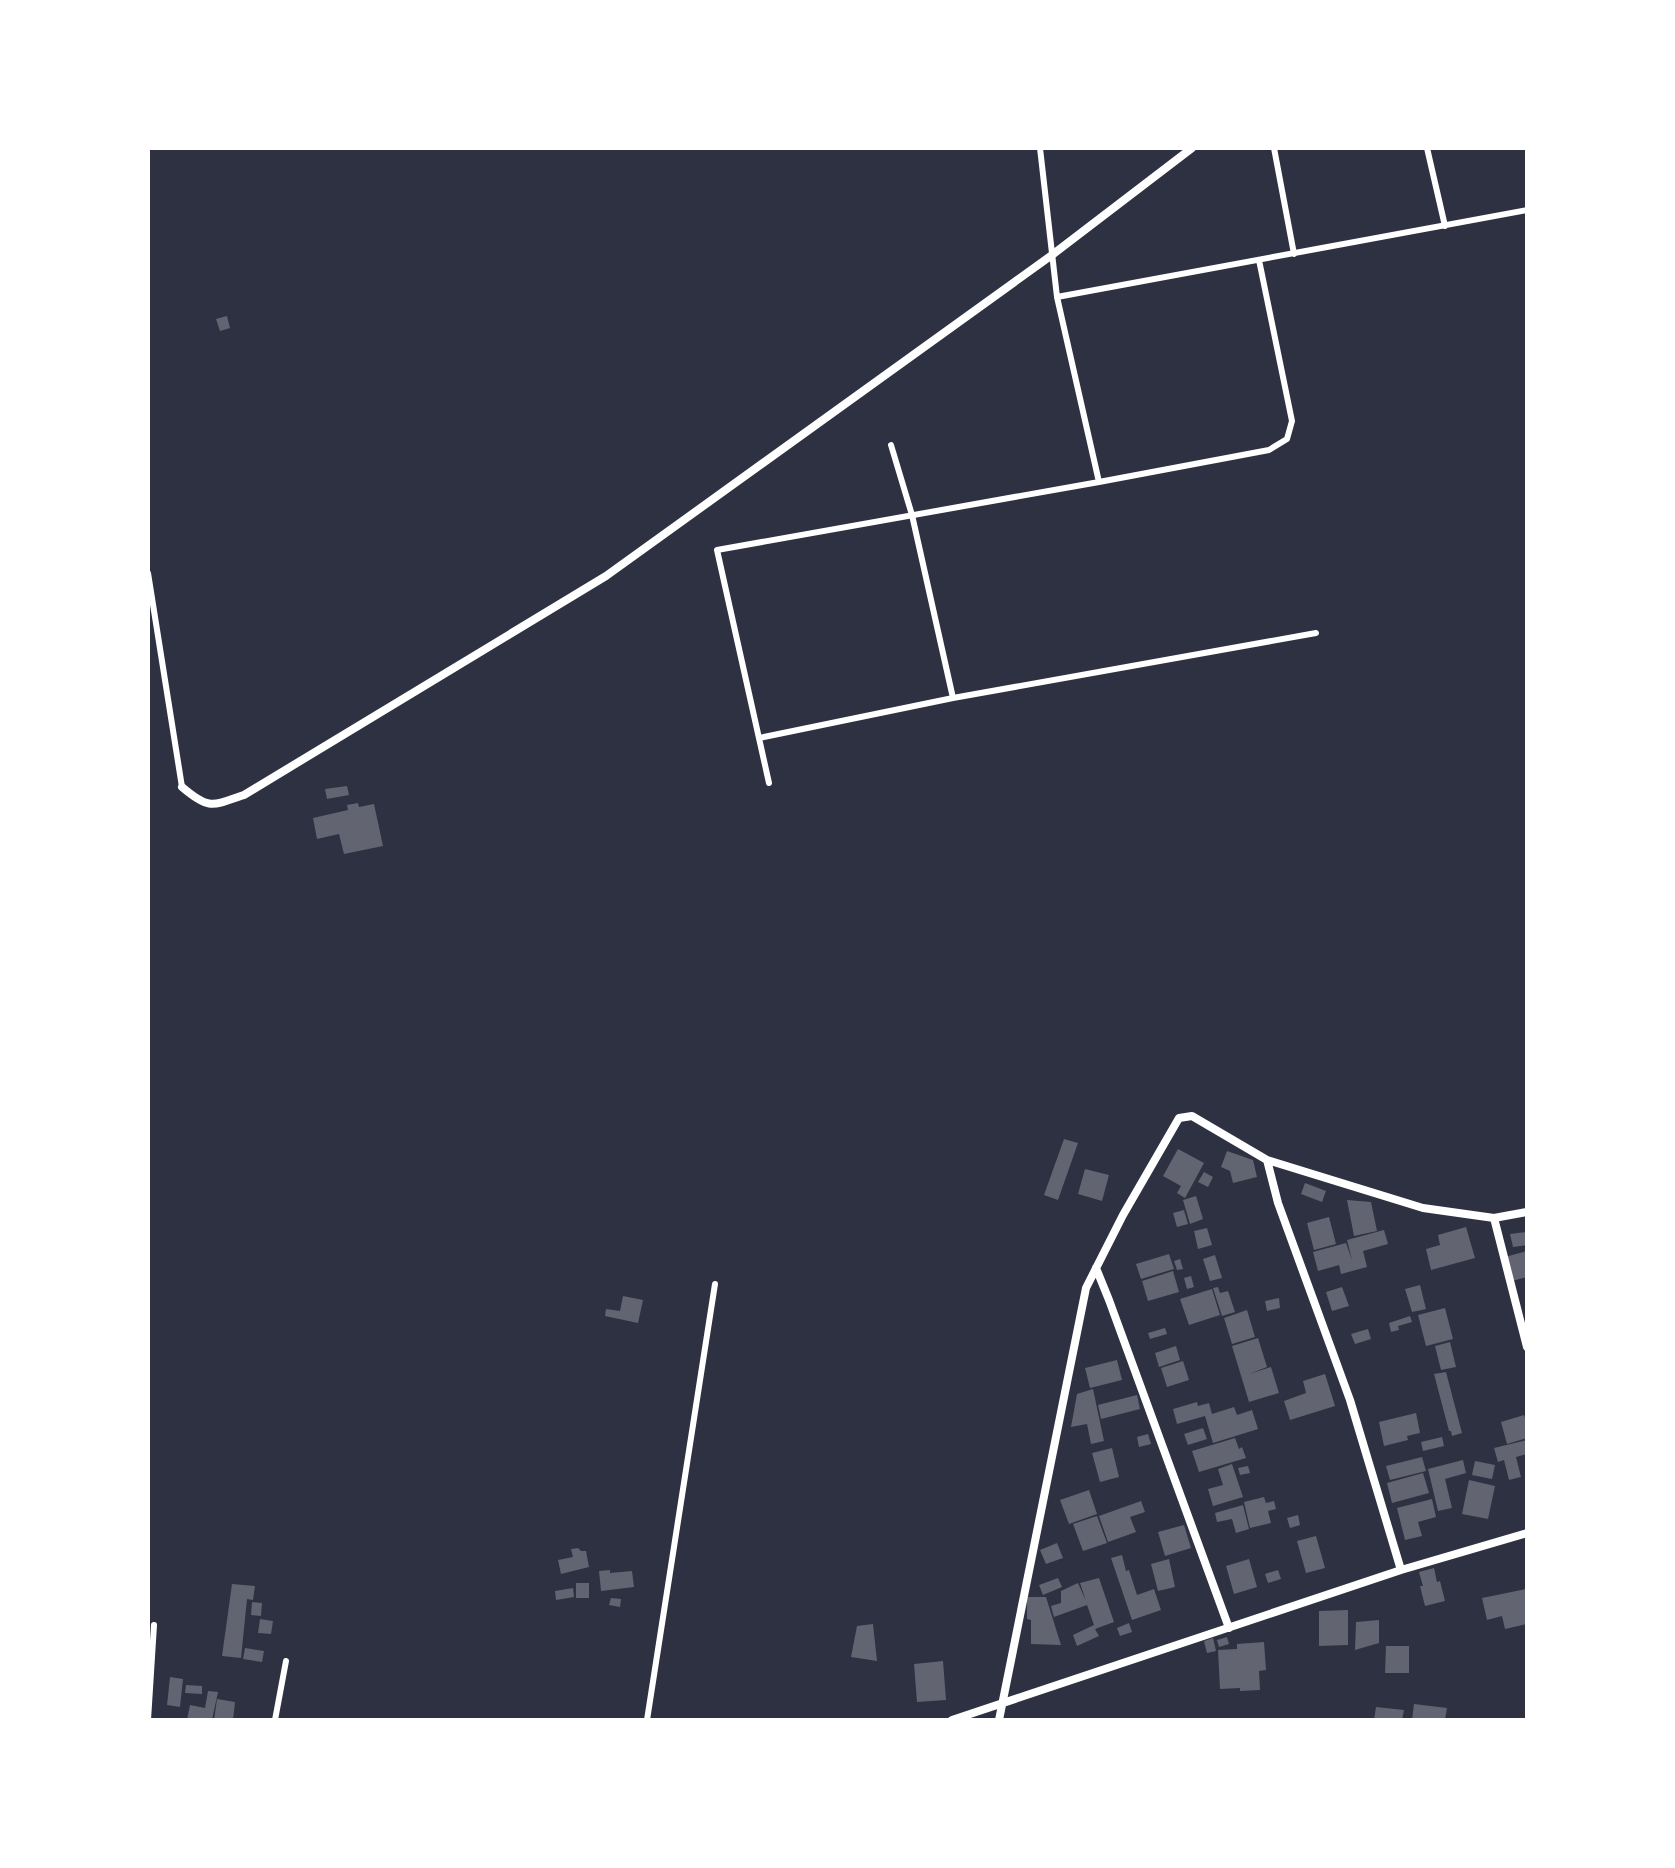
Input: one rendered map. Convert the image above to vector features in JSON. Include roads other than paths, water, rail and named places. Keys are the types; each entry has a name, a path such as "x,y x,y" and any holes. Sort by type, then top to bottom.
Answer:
{"street":[{"path":"182,787 200,802 217,805 244,795 606,576 1052,255 1192,148"},
{"path":"999,1720 1086,1288 1123,1215 1179,1118 1192,1116 1267,1160 1423,1208 1494,1218 1527,1212"},
{"path":"1267,1160 1278,1203 1350,1400 1401,1570"},
{"path":"1494,1218 1527,1347"},
{"path":"1096,1268 1229,1628"},
{"path":"952,1720 1401,1570 1527,1533"}],"lane":[{"path":"1040,148 1057,297 1099,482"},
{"path":"1274,148 1294,254"},
{"path":"1427,148 1445,226"},
{"path":"1057,297 1527,210"},
{"path":"769,783 717,550 1269,450 1287,439 1292,421 1259,260"},
{"path":"891,445 912,515 953,698"},
{"path":"148,573 182,787"},
{"path":"759,738 953,698 1316,633"},
{"path":"647,1720 715,1284"},
{"path":"148,1720 154,1625"},
{"path":"275,1720 286,1661"}]}
